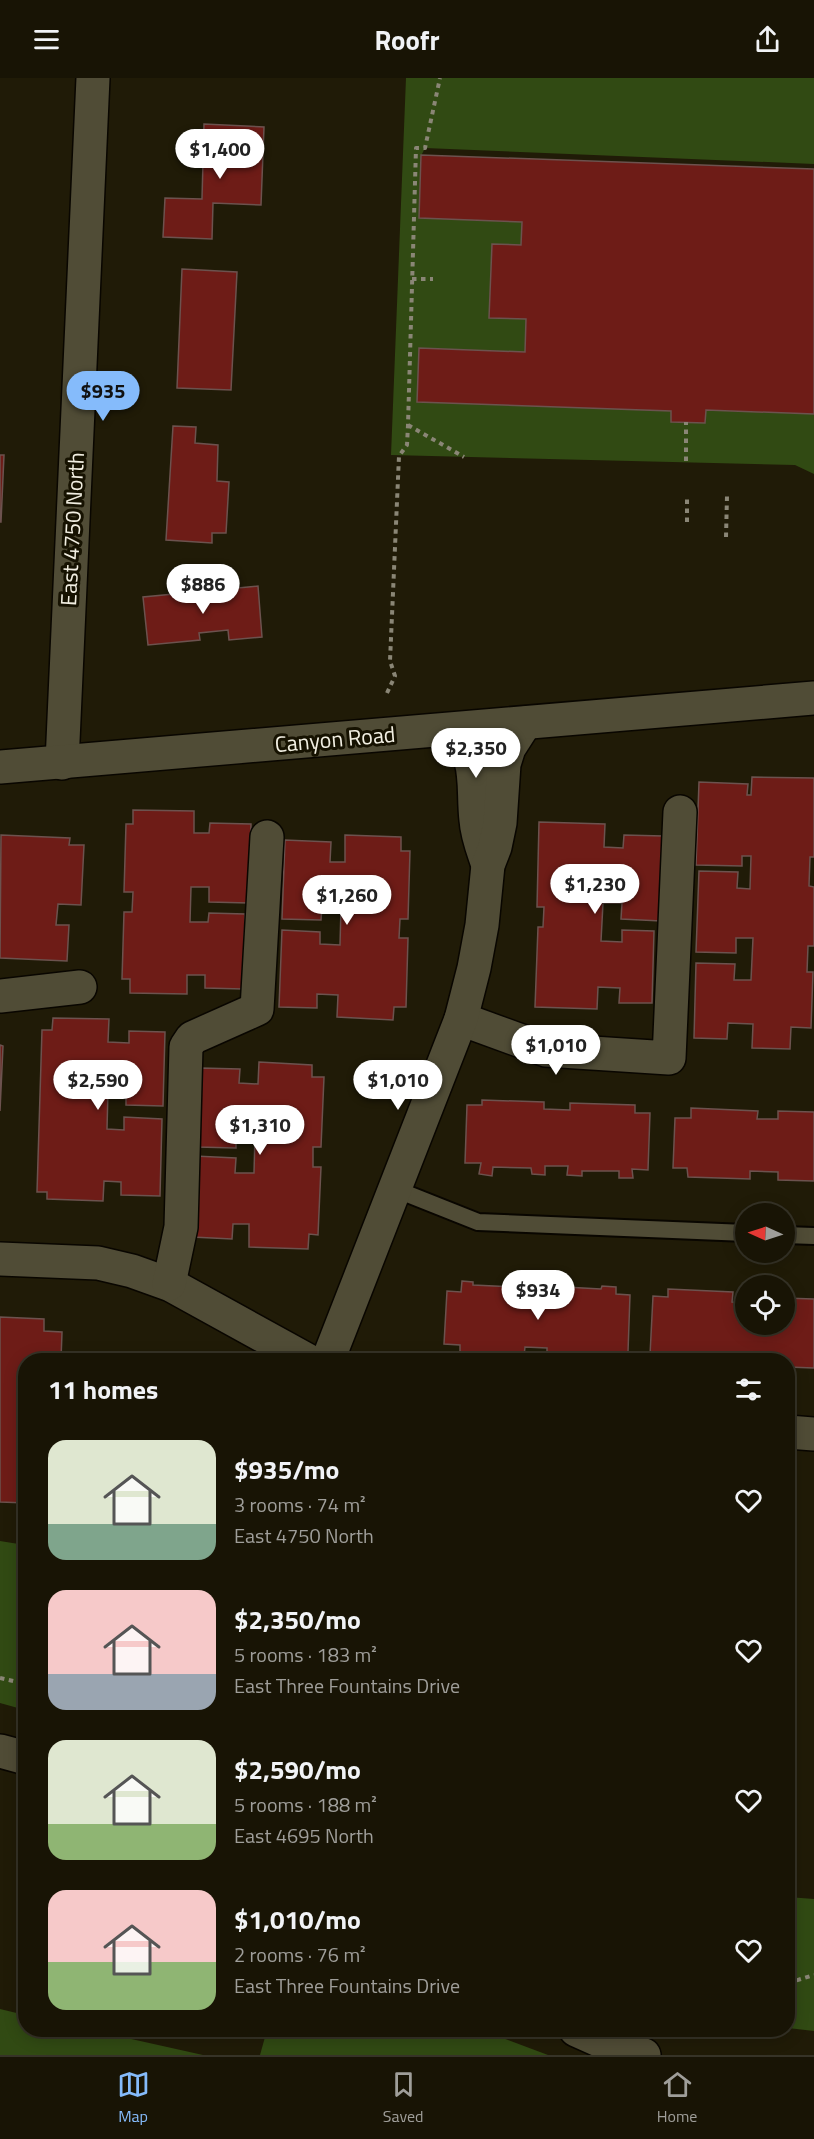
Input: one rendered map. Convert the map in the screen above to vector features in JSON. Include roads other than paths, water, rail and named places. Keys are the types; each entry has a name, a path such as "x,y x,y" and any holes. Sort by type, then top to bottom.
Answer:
{"street":[{"name":"East 4750 North","path":"62,763 93,78"},
{"name":"Canyon Road","path":"0,767 814,698"},
{"path":"331,1353 460,1018 474,968 482,925 488,865 500,824 504,765 508,748 525,723"},
{"path":"450,730 465,745 471,760 475,783 478,836 488,865"},
{"path":"460,1018 546,1050 669,1058 680,812"},
{"path":"169,1284 181,1227 186,1047 192,1038 257,1009 267,837"},
{"path":"0,996 81,987"},
{"path":"0,1259 98,1263 132,1271 169,1284 294,1353"},
{"path":"795,1433 814,1434"},
{"path":"0,1751 18,1756"},
{"path":"592,2037 612,2046 644,2055"}],"lane":[{"path":"395,1189 478,1222 735,1233"},
{"path":"795,1235 814,1236"}]}
